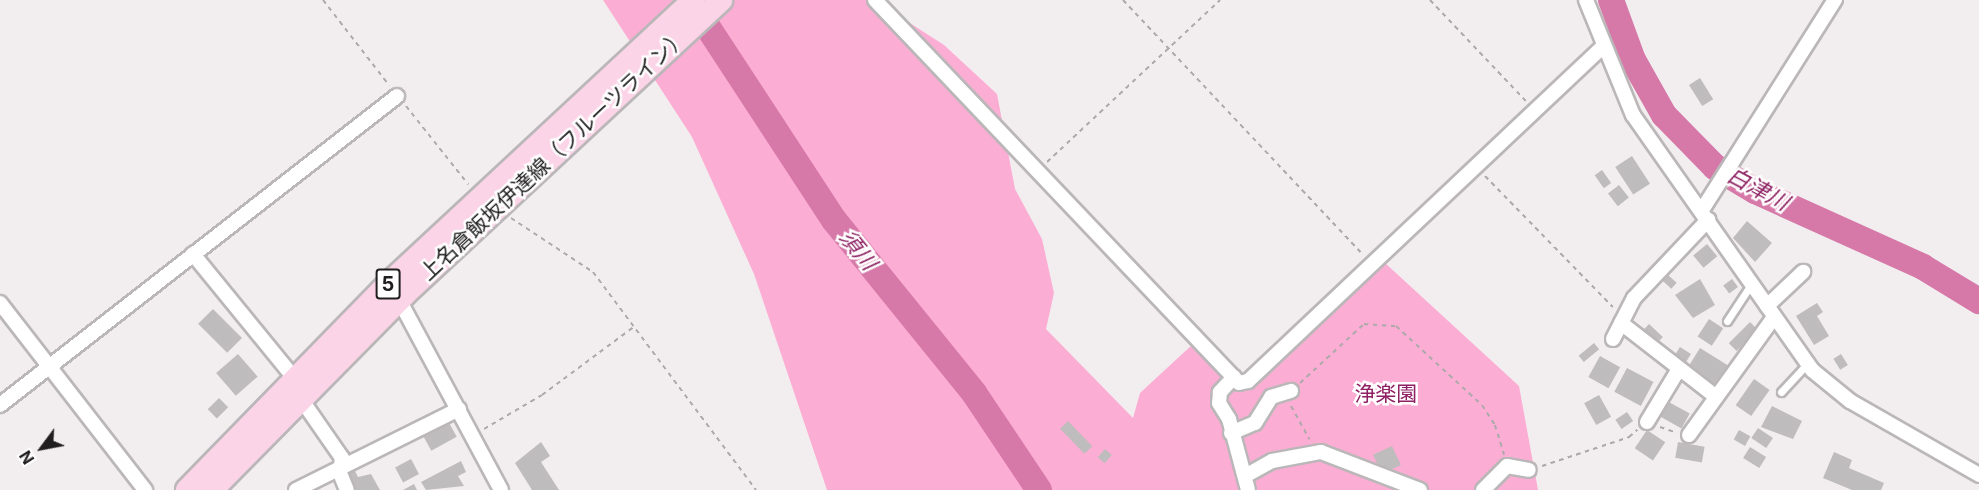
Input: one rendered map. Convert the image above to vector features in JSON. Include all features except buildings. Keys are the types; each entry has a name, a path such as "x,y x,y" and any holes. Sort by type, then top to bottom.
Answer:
{"main road":[{"name":"上名倉飯坂伊達線（フルーツライン）","path":"394,292 498,206 694,0"},
{"name":"上名倉飯坂伊達線（フルーツライン）","path":"187,490 298,389 394,292 603,95 721,0"},
{"name":"上名倉飯坂伊達線（フルーツライン）","path":"212,490 298,389"}],"street":[{"path":"875,0 1036,172 1234,377 1248,381 1603,46"},
{"path":"1587,0 1603,46 1633,115 1808,364 1850,401 1979,475"},
{"path":"1613,339 1621,319 1705,215 1835,0"},
{"path":"0,405 397,96"},
{"path":"193,254 298,389 342,458 340,468 347,490"},
{"path":"1689,435 1770,312 1803,272"},
{"path":"394,292 501,490"},
{"path":"0,303 145,490"},
{"path":"1621,319 1677,372 1715,396"},
{"path":"1647,422 1677,372"},
{"path":"1234,377 1220,392 1219,403 1231,433 1248,490"},
{"path":"1231,433 1256,423 1271,397 1291,391"},
{"path":"296,490 459,409"},
{"path":"1245,476 1272,461 1321,452 1420,490"},
{"path":"1483,490 1507,466 1529,470"}],"lane":[{"path":"1727,321 1752,283"},
{"path":"1781,392 1808,364"}],"path":[{"path":"1123,0 1371,263"},
{"path":"1036,172 1220,0"},
{"path":"1430,0 1534,110"},
{"path":"1476,167 1621,319"},
{"path":"498,206 593,272 756,490"},
{"path":"1321,452 1290,409 1291,391 1364,324 1396,326 1482,405 1495,425 1507,466"},
{"path":"472,434 542,395 635,326"},
{"path":"1529,470 1629,437 1647,422 1689,435"}],"green space":[{"name":"浄楽園","path":"603,0 874,0 944,45 997,94 1015,189 1042,239 1054,293 1046,329 1133,418 1140,393 1193,344 1236,390 1253,387 1384,262 1519,386 1538,490 827,490 754,274 692,137"}],"waterway":[{"name":"須川","path":"690,0 834,220 974,393 1039,490"},
{"name":"白津川","path":"1611,0 1633,60 1664,115 1715,167 1755,191 1923,267 1979,301"}]}
